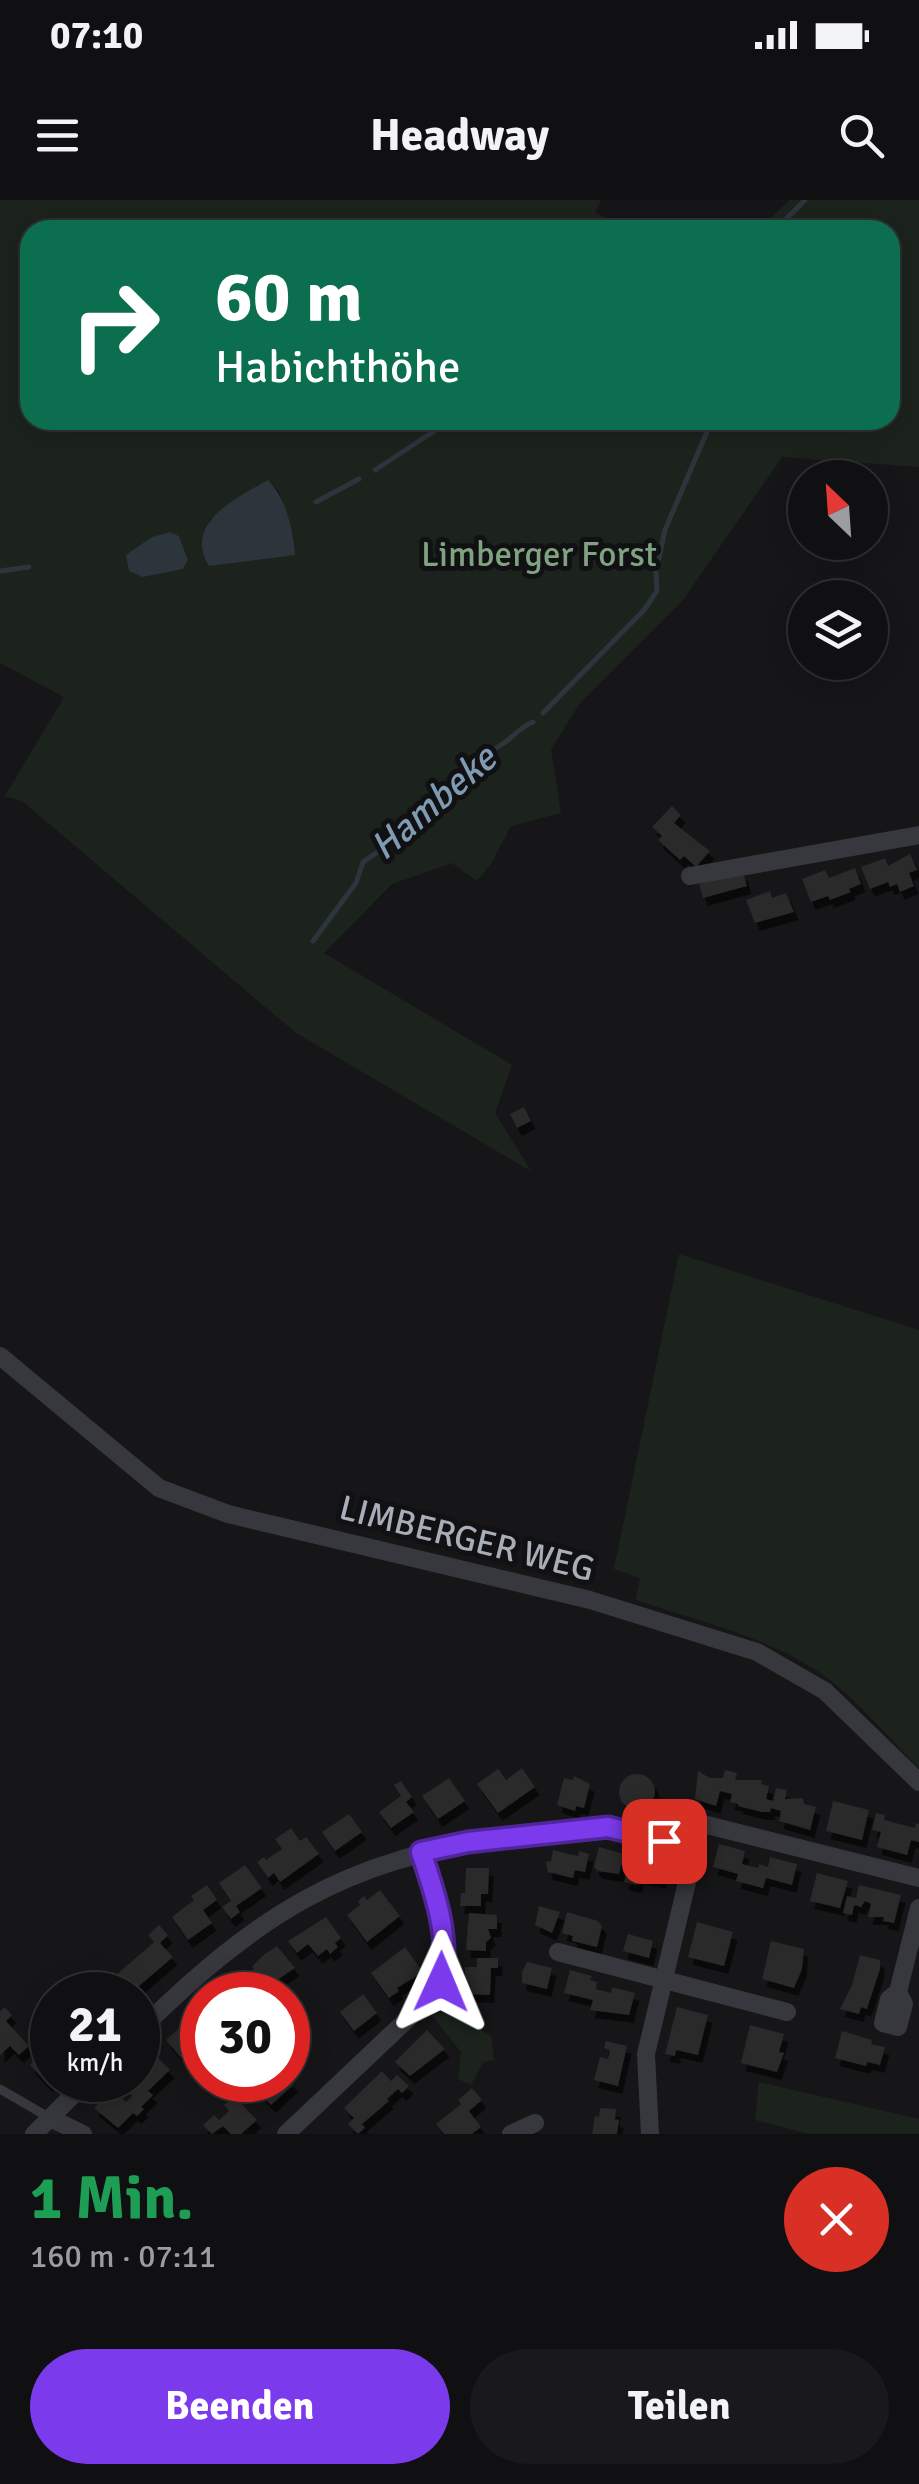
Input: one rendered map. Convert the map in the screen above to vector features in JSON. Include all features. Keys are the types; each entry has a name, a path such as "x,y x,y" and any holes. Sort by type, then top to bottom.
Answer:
{"street":[{"path":"690,876 919,835"},
{"name":"LIMBERGER WEG","path":"0,1356 159,1488 228,1514 590,1600 758,1652 826,1691 919,1782"},
{"path":"664,1841 672,1816 919,1878"},
{"path":"650,2134 646,2054 701,1824"},
{"path":"160,2011 210,1963 264,1922 353,1874 421,1852 468,1842 608,1827 694,1850"},
{"path":"286,2134 434,1994 441,1982 446,1959 434,1889 421,1852"},
{"path":"898,1992 919,1908"},
{"path":"558,1952 787,2012"},
{"path":"34,2134 66,2102"},
{"path":"50,2118 83,2134"},
{"path":"511,2134 535,2122"}],"lane":[{"path":"0,2089 50,2118"}],"green space":[{"name":"Limberger Forst","path":"0,200 601,200 595,212 609,220 20,220 20,430 900,430 900,220 768,220 790,200 919,200 919,467 888,465 888,460 782,457 683,600 580,703 551,749 561,813 511,826 477,881 452,863 392,884 324,953 512,1065 495,1113 531,1171 296,1033 22,801 5,796 64,697 0,663","holes":["268,480 279,491 283,508 208,521","170,532 179,536 188,560 183,569 143,577"]},
{"path":"679,1254 919,1330 919,1768 853,1700 809,1665 737,1632 636,1600 640,1578 614,1569"},
{"path":"439,2004 491,2036 494,2060 483,2062 471,2085 458,2079 461,2052 430,2013"},
{"path":"759,2082 919,2119 919,2134 809,2134 755,2120"}],"shaded area":[{"path":"268,480 288,515 295,555 209,566 203,551 208,525 228,504"},
{"path":"170,532 179,536 188,560 183,569 143,577 129,571 126,555 152,537"}],"building":[{"path":"672,806 681,815 674,823 710,851 696,867 684,856 680,860 658,840 662,836 652,827"},
{"path":"910,854 917,870 909,873 914,886 900,892 897,884 890,887 888,882 870,889 861,867 885,858 888,866"},
{"path":"855,868 861,884 849,889 851,892 811,902 802,879 825,870 829,878"},
{"path":"743,872 747,886 703,898 699,884"},
{"path":"770,891 772,898 786,893 794,912 755,923 746,900"},
{"path":"524,1107 531,1121 517,1128 510,1114"},
{"path":"522,1768 535,1787 498,1813 477,1784 498,1769 506,1780"},
{"path":"725,1770 737,1773 735,1780 762,1780 761,1784 769,1786 766,1799 773,1801 776,1788 787,1790 785,1799 803,1798 804,1804 816,1807 810,1830 779,1821 781,1811 771,1808 770,1812 762,1812 738,1806 730,1802 732,1794 720,1791 716,1806 695,1799 698,1771 710,1778 723,1778"},
{"path":"637,1774 650,1779 655,1792 650,1805 637,1810 624,1805 619,1792 624,1779"},
{"path":"574,1776 590,1784 584,1808 576,1806 575,1811 557,1805 564,1778 573,1780"},
{"path":"449,1778 465,1801 438,1819 422,1796"},
{"path":"401,1781 412,1797 406,1802 414,1812 391,1828 379,1812 401,1796 394,1785"},
{"path":"833,1801 869,1810 862,1840 826,1831"},
{"path":"876,1813 885,1815 884,1820 915,1828 919,1824 919,1842 911,1840 907,1855 877,1847 881,1832 872,1830"},
{"path":"349,1814 362,1832 335,1851 322,1832"},
{"path":"291,1828 300,1841 306,1837 319,1854 280,1882 274,1873 268,1878 257,1862 282,1849 275,1839"},
{"path":"719,1844 745,1851 742,1864 768,1867 770,1857 797,1864 792,1885 766,1878 763,1888 736,1881 738,1874 713,1867"},
{"path":"599,1847 624,1854 619,1874 594,1867"},
{"path":"553,1850 578,1856 579,1851 589,1854 585,1872 575,1870 573,1878 548,1872 546,1862 551,1861"},
{"path":"645,1853 667,1859 661,1881 640,1876 637,1885 624,1882 630,1861 642,1864"},
{"path":"245,1865 262,1888 236,1906 240,1912 231,1919 222,1907 231,1901 219,1883"},
{"path":"466,1868 489,1868 488,1894 481,1894 481,1906 460,1906"},
{"path":"817,1873 848,1881 840,1908 810,1901"},
{"path":"207,1885 217,1900 203,1910 212,1923 188,1940 172,1917"},
{"path":"859,1885 901,1895 894,1923 883,1921 884,1917 868,1917 871,1904 865,1901 861,1907 854,1905 852,1915 843,1913 847,1896 856,1898"},
{"path":"380,1890 400,1916 367,1942 347,1915 360,1905 358,1901 364,1896 367,1900"},
{"path":"539,1906 560,1912 552,1933 535,1925"},
{"path":"567,1912 598,1921 602,1926 597,1947 572,1941 573,1936 562,1933"},
{"path":"469,1913 497,1915 497,1929 488,1929 491,1938 486,1942 486,1951 466,1950"},
{"path":"326,1917 341,1938 335,1943 338,1947 330,1954 327,1949 318,1956 308,1944 297,1953 288,1941"},
{"path":"697,1922 733,1932 724,1966 688,1957"},
{"path":"159,1925 168,1935 160,1943 173,1957 155,1972 120,1972 154,1942 148,1935"},
{"path":"628,1934 653,1941 649,1958 623,1951"},
{"path":"771,1941 804,1949 802,1969 794,1988 762,1979"},
{"path":"277,1946 295,1968 289,1972 250,1972 262,1956"},
{"path":"405,1947 423,1972 397,1988 399,1991 389,1998 371,1973"},
{"path":"860,1955 880,1960 880,1969 867,2009 861,2007 859,2014 840,2009"},
{"path":"477,1958 498,1958 498,1968 491,1968 490,1995 465,1994 465,1967 477,1967"},
{"path":"527,1962 552,1968 547,1989 522,1983"},
{"path":"570,1970 592,1976 590,1980 597,1982 596,1989 611,1993 612,1987 635,1993 629,2015 590,2010 593,2000 564,1993"},
{"path":"363,1994 377,2013 354,2031 340,2012"},
{"path":"4,2007 12,2015 6,2021 29,2046 19,2055 10,2046 0,2055 0,2012"},
{"path":"677,2007 708,2015 698,2055 676,2050 675,2056 665,2054"},
{"path":"750,2025 784,2034 779,2052 784,2053 777,2072 741,2063"},
{"path":"180,2027 180,2057 166,2040"},
{"path":"427,2030 445,2049 410,2076 395,2062"},
{"path":"842,2031 885,2047 880,2065 867,2062 866,2066 835,2058"},
{"path":"606,2041 627,2046 618,2086 594,2080 600,2057 608,2059"},
{"path":"160,2060 170,2070 160,2080"},
{"path":"382,2071 391,2081 397,2075 409,2086 402,2093 398,2089 387,2099 362,2124 365,2128 358,2134 348,2124 354,2118 344,2108"},
{"path":"472,2088 482,2100 469,2111 481,2127 472,2134 444,2134 436,2124 461,2104 458,2100"},
{"path":"100,2102 146,2102 137,2116 133,2113 118,2128 94,2108"},
{"path":"240,2102 257,2120 241,2134 231,2134 223,2126 212,2134 203,2125 214,2115 219,2120 229,2111 224,2105"},
{"path":"600,2108 616,2109 617,2134 592,2134"}],"waterway":[{"name":"Hambeke","path":"785,220 805,200"},
{"name":"Hambeke","path":"375,470 436,430"},
{"name":"Hambeke","path":"543,713 644,610 657,591 656,571 665,530 708,430"},
{"name":"Hambeke","path":"316,502 359,479"},
{"name":"Hambeke","path":"0,571 29,567"},
{"name":"Hambeke","path":"313,941 356,883 363,862 379,851 393,832 404,828 437,802 468,769 533,722"}],"route":[{"path":"441,1982 446,1959 434,1889 421,1852 468,1842 608,1827 664,1841"}]}
